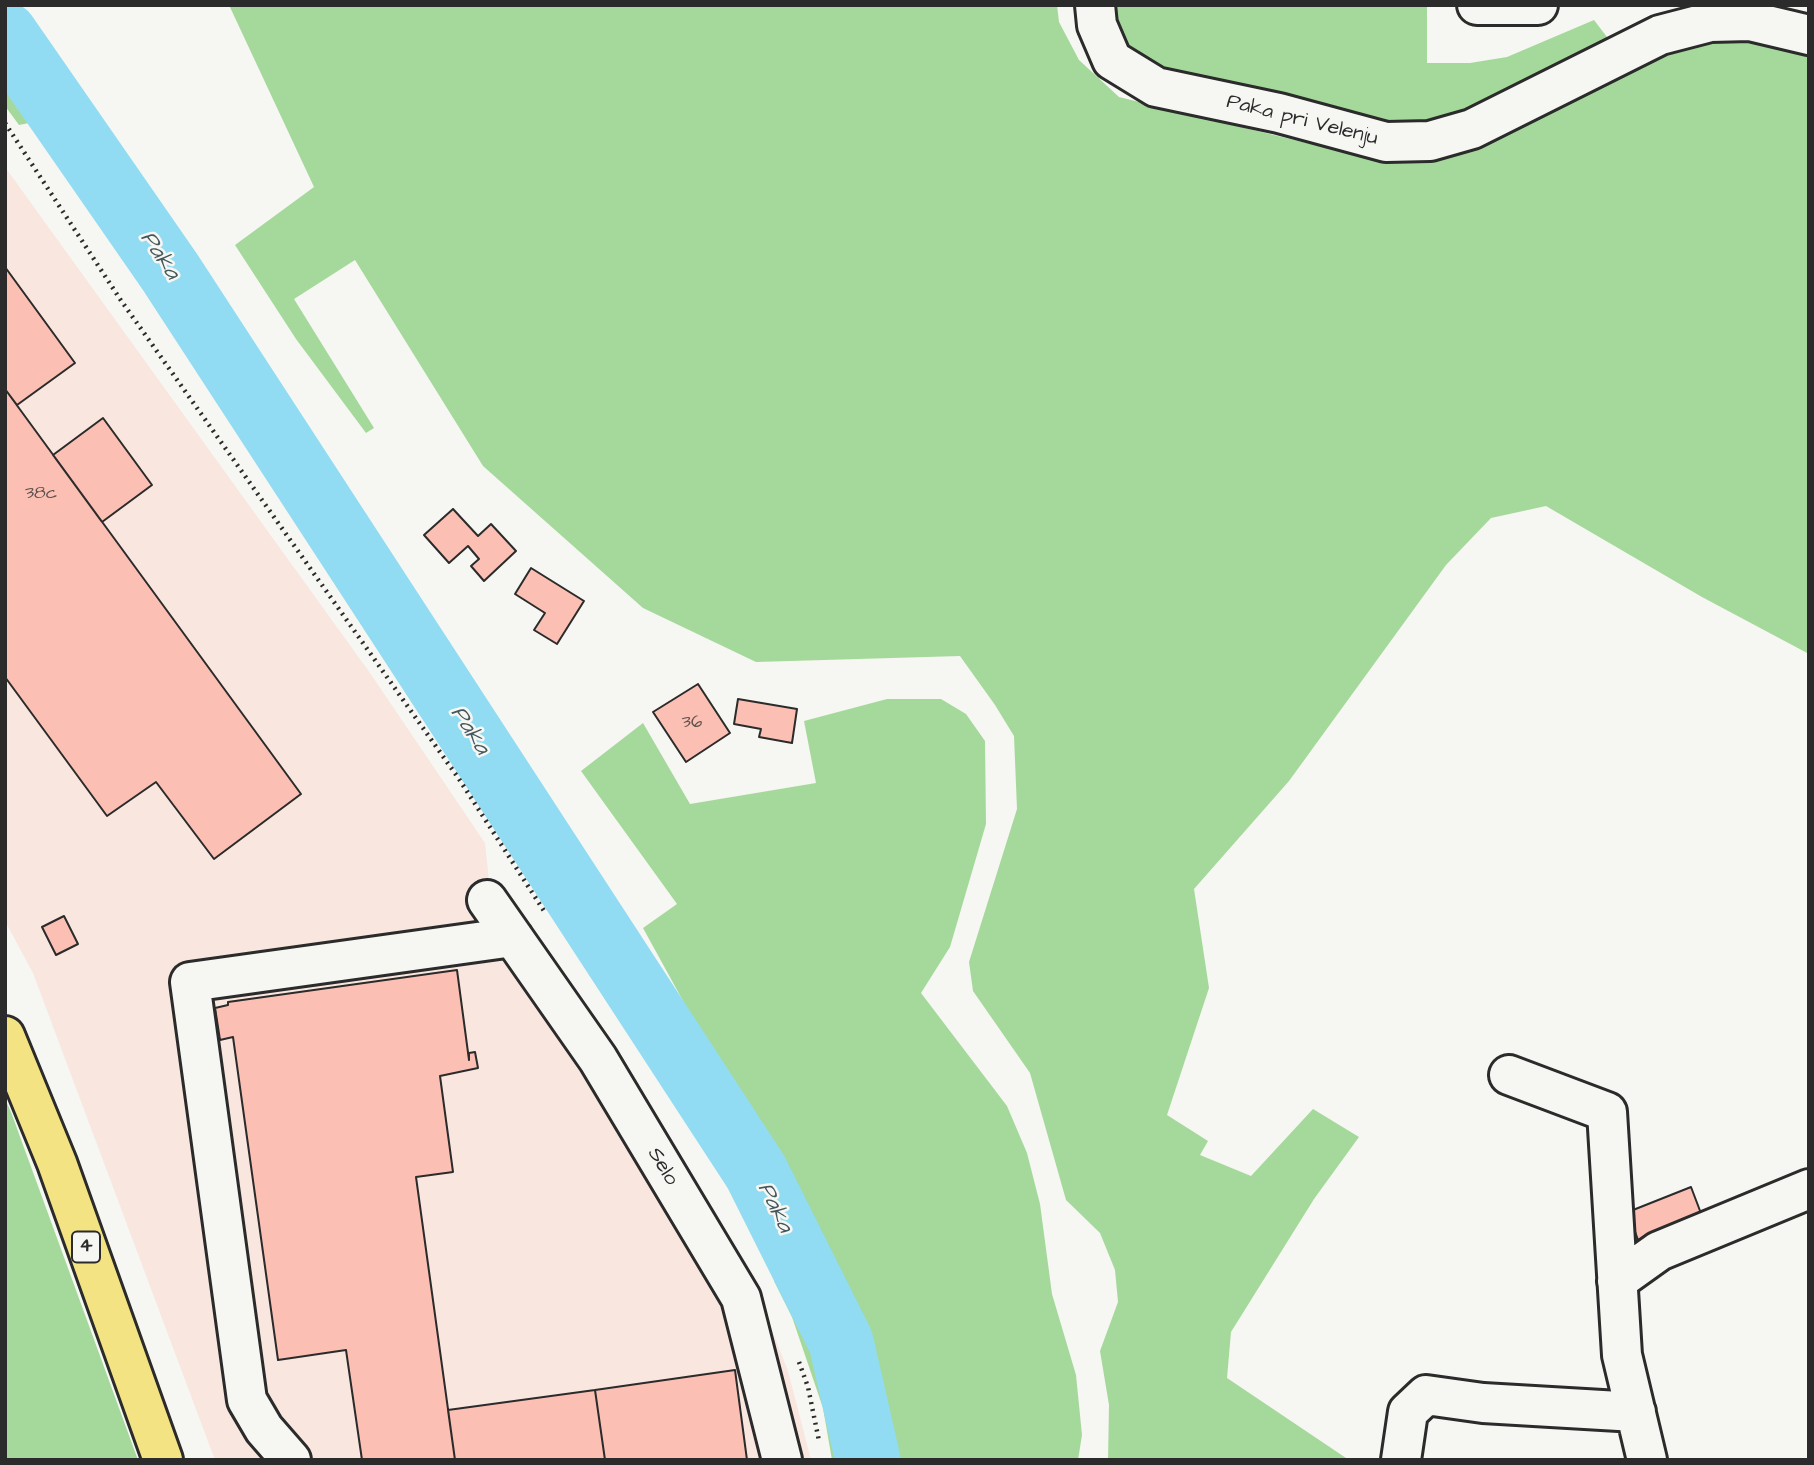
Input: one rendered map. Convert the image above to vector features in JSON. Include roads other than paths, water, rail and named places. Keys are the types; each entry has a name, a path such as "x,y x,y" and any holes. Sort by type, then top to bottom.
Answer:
{"main road":[{"name":"4","path":"5,1036 57,1163 163,1460"}],"street":[{"name":"Paka pri Velenju","path":"1095,5 1097,25 1112,60 1156,87 1279,113 1386,142 1430,141 1472,129 1654,20 1750,21 1809,35"},
{"path":"1477,5 1538,5"},
{"name":"Selo","path":"487,900 598,1059 741,1298 782,1460"},
{"path":"291,1460 264,1429 247,1399 190,982 513,937"},
{"path":"1509,1075 1607,1112 1622,1355 1647,1460"},
{"path":"1618,1281 1659,1251 1809,1189"},
{"path":"1401,1460 1408,1412 1426,1395 1483,1403 1636,1412"}],"waterway":[{"name":"Paka","path":"5,34 170,272 756,1172 841,1342 868,1460"}]}
